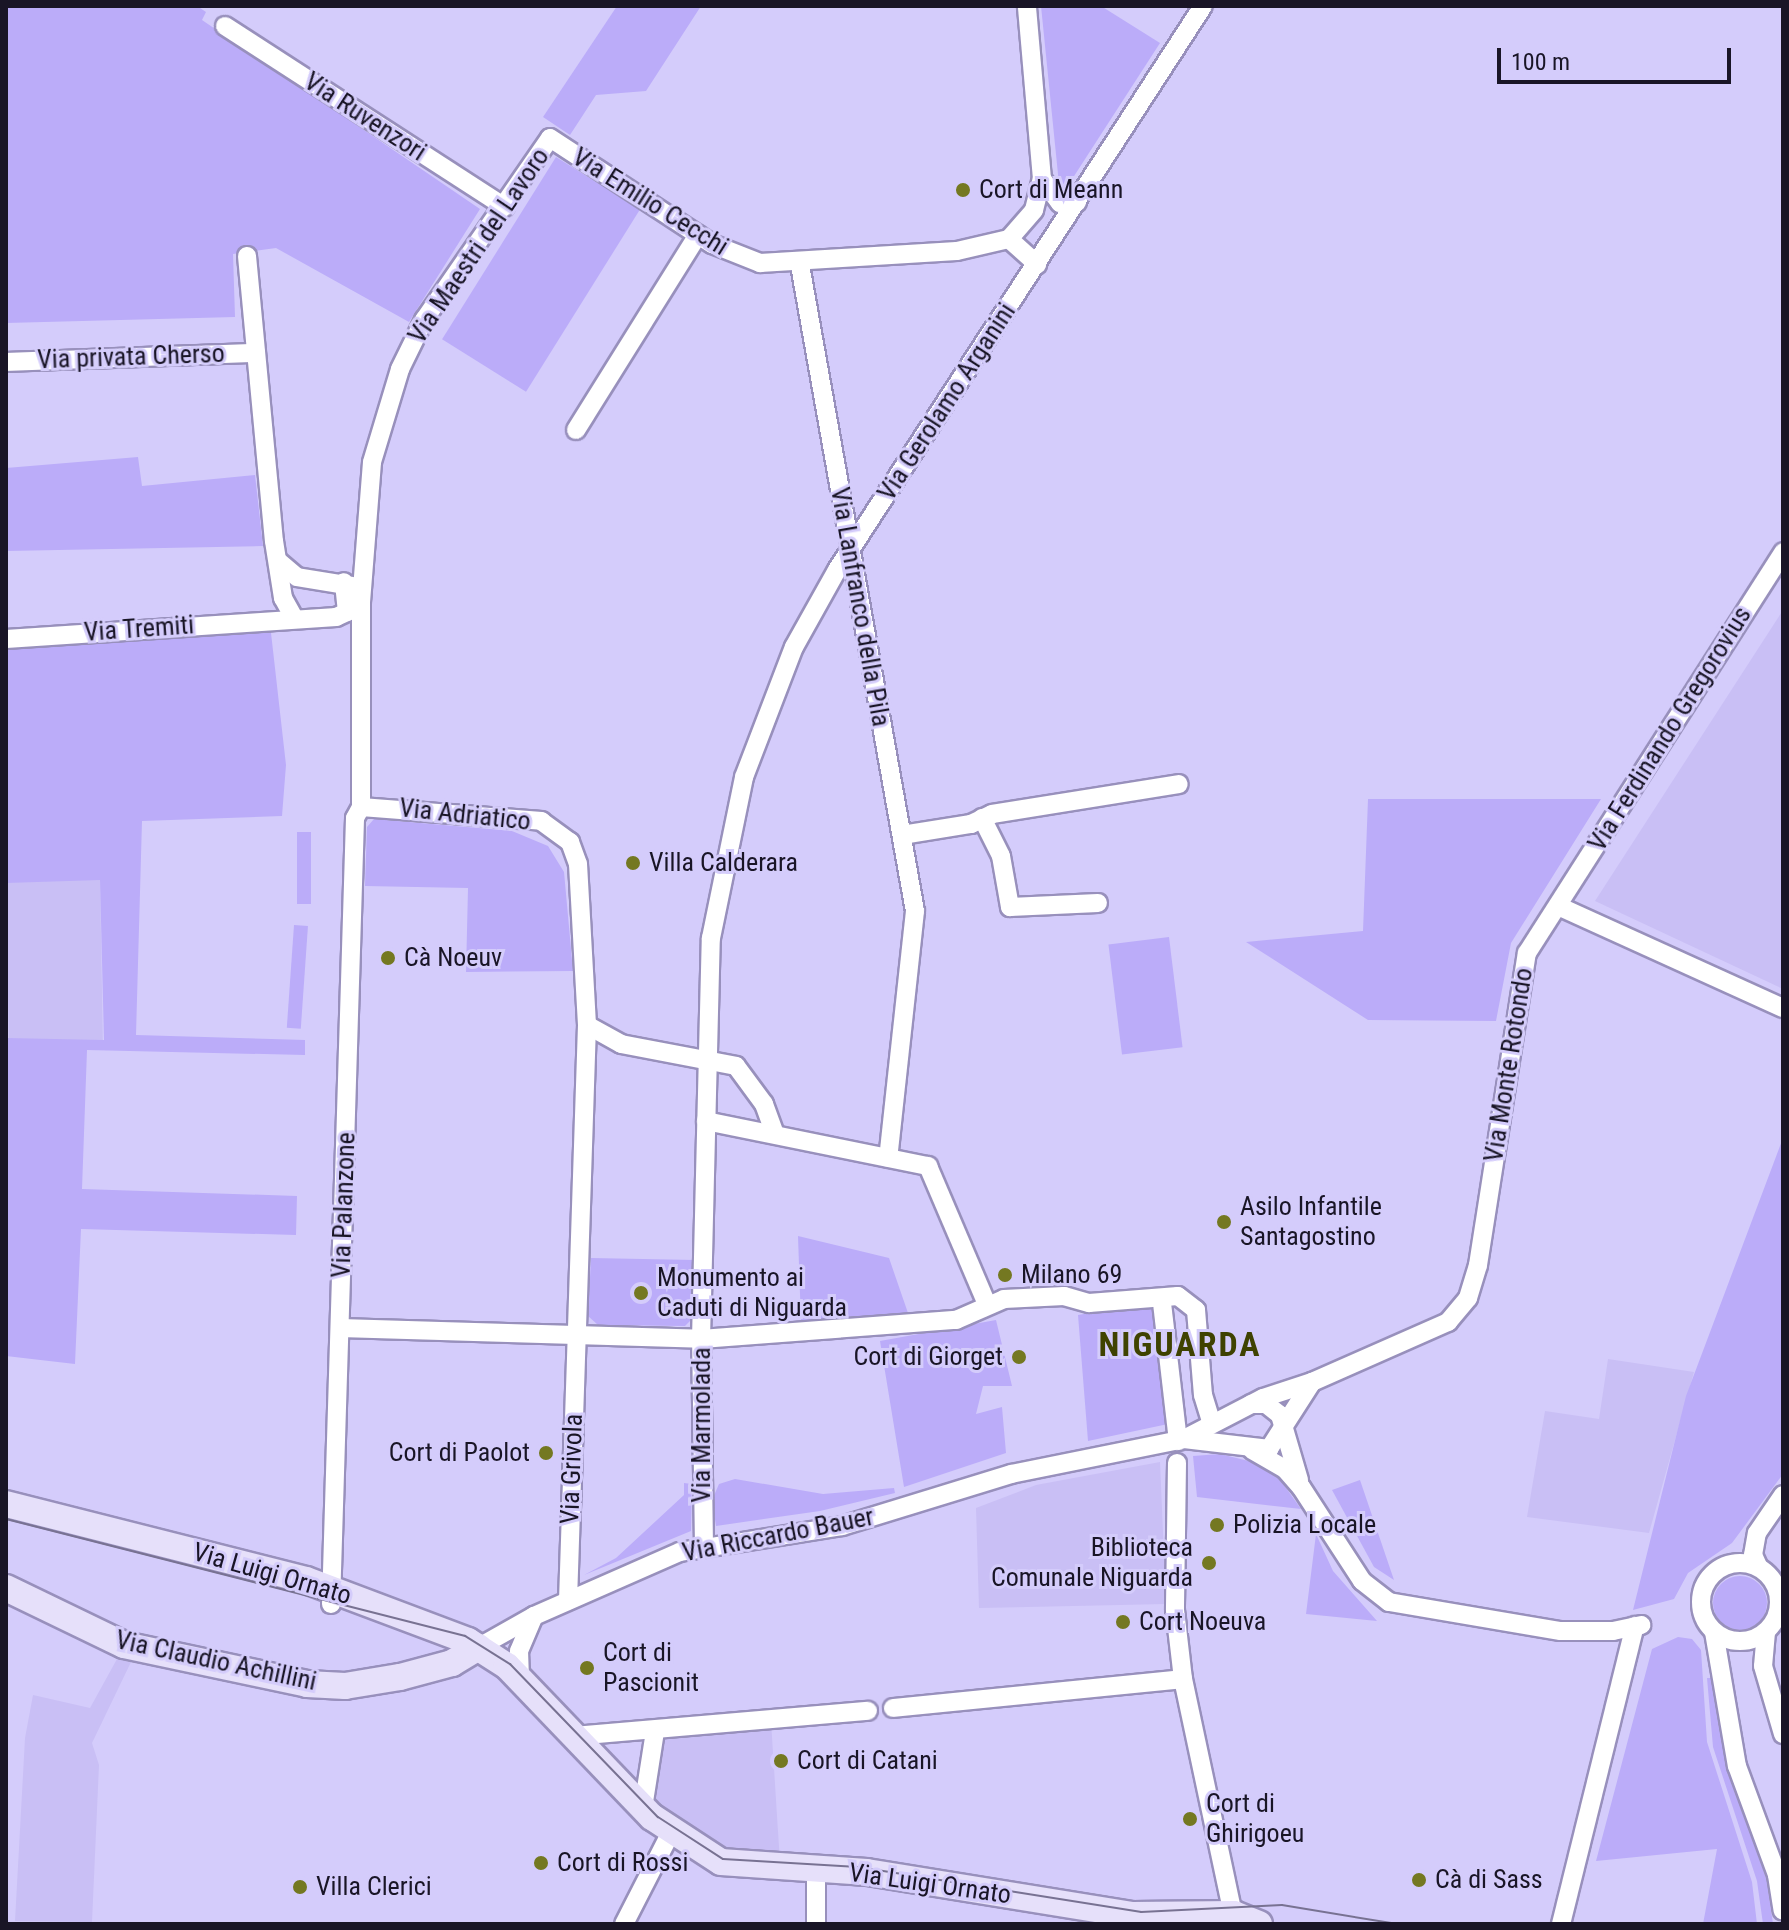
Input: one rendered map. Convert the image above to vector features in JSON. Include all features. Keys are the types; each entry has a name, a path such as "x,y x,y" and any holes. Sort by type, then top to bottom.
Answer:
{"main road":[{"name":"Via Luigi Ornato","path":"6,1504 332,1596 448,1633 479,1647 522,1681 643,1808 671,1832 732,1865 867,1872 1133,1915 1234,1919"},
{"name":"Via Claudio Achillini","path":"6,1588 124,1645 307,1684 345,1686 400,1677 452,1663 479,1647"},
{"path":"1234,1919 1259,1924"}],"street":[{"path":"800,265 957,251 1009,239 1034,210 1042,179 1027,6"},
{"name":"Via Gerolamo Arganini","path":"707,1063 711,938 744,777 794,647 850,553 1203,6"},
{"name":"Via Ruvenzori","path":"225,26 505,207"},
{"name":"Via Maestri del Lavoro","path":"361,807 361,602 372,462 400,369 424,320 550,138"},
{"name":"Via Emilio Cecchi","path":"550,138 736,257 800,265"},
{"path":"1042,179 1060,203 1077,202"},
{"path":"576,430 698,235"},
{"path":"1009,239 1037,264"},
{"path":"247,256 283,598 294,618 336,617 347,612 344,582"},
{"name":"Via Lanfranco della Pila","path":"800,265 915,911 888,1158"},
{"name":"Via privata Cherso","path":"6,362 256,353"},
{"name":"Via Ferdinando Gregorovius","path":"1558,906 1783,552"},
{"path":"278,561 297,577"},
{"path":"344,582 363,566"},
{"path":"271,619 283,598 288,580 297,577 344,582 354,587 361,602"},
{"path":"336,617 361,635"},
{"name":"Via Tremiti","path":"6,639 294,618"},
{"path":"902,835 1179,784"},
{"name":"Via Adriatico","path":"361,807 541,821 570,842 578,864 587,1025"},
{"name":"Via Palanzone","path":"332,1596 355,818 361,807"},
{"path":"982,818 1001,856 1010,907 1098,903"},
{"path":"1558,906 1783,1008"},
{"name":"Via Monte Rotondo","path":"1181,1440 1248,1406 1439,1328 1468,1298 1480,1253 1523,963 1558,906"},
{"path":"587,1025 621,1044 707,1063 736,1066 745,1073 775,1134"},
{"name":"Via Grivola","path":"568,1601 587,1025"},
{"name":"Via Marmolada","path":"704,1547 701,1339 707,1063"},
{"path":"706,1121 888,1158 935,1172 987,1304"},
{"path":"340,1328 701,1339 956,1320 987,1304 1060,1296 1089,1303 1184,1297 1196,1310 1203,1395 1212,1424"},
{"path":"1161,1300 1181,1440 1250,1450 1272,1447 1312,1382"},
{"path":"1301,1487 1283,1428 1273,1407 1248,1406 1235,1430 1250,1450 1286,1470 1301,1487 1362,1581 1389,1602 1561,1631 1638,1626 1561,1924"},
{"name":"Via Riccardo Bauer","path":"479,1647 534,1616 680,1552 842,1526 1011,1474 1181,1440"},
{"path":"1177,1463 1175,1610 1183,1679 1234,1919"},
{"path":"1783,1495 1757,1533 1753,1555 1758,1566 1776,1585 1781,1606 1766,1632 1763,1666 1783,1734"},
{"path":"1758,1566 1736,1562 1707,1580 1702,1612 1714,1632 1737,1766 1777,1875 1783,1911"},
{"path":"522,1681 517,1657 534,1616"},
{"path":"1714,1632 1741,1642 1766,1632"},
{"path":"893,1708 1183,1679"},
{"path":"574,1736 868,1711"},
{"path":"643,1808 655,1731"},
{"path":"624,1924 671,1832"},
{"path":"816,1869 816,1924"}],"shaded area":[{"path":"6,6 197,6 206,12 202,20 480,209 409,322 276,248 233,254 235,317 6,323"},
{"path":"617,6 701,6 646,91 596,95 570,135 543,117"},
{"path":"1041,6 1101,6 1160,43 1067,187 1059,184"},
{"path":"556,157 640,209 526,392 442,339"},
{"path":"138,457 142,486 255,475 263,546 6,551 6,468"},
{"path":"1783,610 1783,989 1595,901"},
{"path":"270,624 286,765 282,816 142,821 136,1035 305,1040 305,1055 87,1050 82,1189 297,1196 296,1235 81,1229 75,1364 6,1356 6,1038 104,1040 100,880 6,883 6,647"},
{"path":"1368,799 1601,799 1511,943 1496,1021 1368,1020 1246,942 1363,931"},
{"path":"374,819 512,831 548,846 564,872 573,971 466,972 468,888 365,886 367,827"},
{"path":"297,832 311,832 311,904 297,904"},
{"path":"100,879 103,1041 9,1043 6,881"},
{"path":"294,925 308,926 301,1029 287,1028"},
{"path":"1169,937 1183,1047 1122,1055 1108,944"},
{"path":"1783,1138 1783,1474 1732,1543 1688,1573 1674,1599 1633,1610 1686,1396"},
{"path":"798,1236 889,1258 908,1313 801,1323"},
{"path":"591,1258 695,1260 693,1318 685,1326 598,1325 588,1316"},
{"path":"1142,1304 1154,1308 1168,1424 1088,1441 1078,1315"},
{"path":"996,1320 1012,1386 983,1386 976,1414 1002,1407 1006,1453 904,1487 880,1341"},
{"path":"1608,1359 1694,1372 1649,1533 1527,1517 1545,1411 1599,1419"},
{"path":"1220,1454 1261,1464 1279,1478 1301,1509 1197,1497 1193,1456"},
{"path":"1160,1462 1166,1604 979,1608 976,1508 1036,1485"},
{"path":"735,1479 823,1494 894,1488 895,1493 820,1511 716,1526 712,1500 719,1484"},
{"path":"1360,1480 1394,1580 1374,1567 1332,1490"},
{"path":"684,1483 692,1484 691,1531 584,1575 616,1558 684,1495"},
{"path":"1316,1534 1333,1571 1377,1621 1306,1614"},
{"path":"1740,1576 1759,1584 1767,1603 1759,1622 1740,1630 1721,1622 1713,1603 1721,1584"},
{"path":"1678,1637 1692,1639 1701,1650 1707,1742 1752,1882 1757,1924 1703,1924 1717,1849 1596,1861 1652,1649"},
{"path":"117,1659 131,1662 92,1743 99,1765 92,1922 15,1921 25,1738 33,1695 90,1708"},
{"path":"1707,1678 1712,1678 1724,1750 1767,1881 1773,1924 1763,1924 1757,1881 1713,1747"},
{"path":"771,1721 780,1863 746,1862 647,1803 658,1733"}],"tram line":[{"path":"6,1519 465,1636 510,1664 658,1817 723,1859 858,1867 1141,1912 1282,1905 1397,1924"}],"place":[{"name":"Cort di Meann","path":"963,190"},
{"name":"Villa Calderara","path":"633,863"},
{"name":"Cà Noeuv","path":"388,958"},
{"name":"Asilo Infantile Santagostino","path":"1224,1222"},
{"name":"Milano 69","path":"1005,1275"},
{"name":"Monumento ai Caduti di Niguarda","path":"641,1293"},
{"name":"Cort di Giorget","path":"1019,1357"},
{"name":"Cort di Paolot","path":"546,1453"},
{"name":"Polizia Locale","path":"1217,1525"},
{"name":"Biblioteca Comunale Niguarda","path":"1209,1563"},
{"name":"Cort Noeuva","path":"1123,1622"},
{"name":"Cort di Pascionit","path":"587,1668"},
{"name":"Cort di Catani","path":"781,1761"},
{"name":"Cort di Ghirigoeu","path":"1190,1819"},
{"name":"Cort di Rossi","path":"541,1863"},
{"name":"Cà di Sass","path":"1419,1880"},
{"name":"Villa Clerici","path":"300,1887"}],"district":[{"name":"NIGUARDA","path":"1180,1345"}]}
